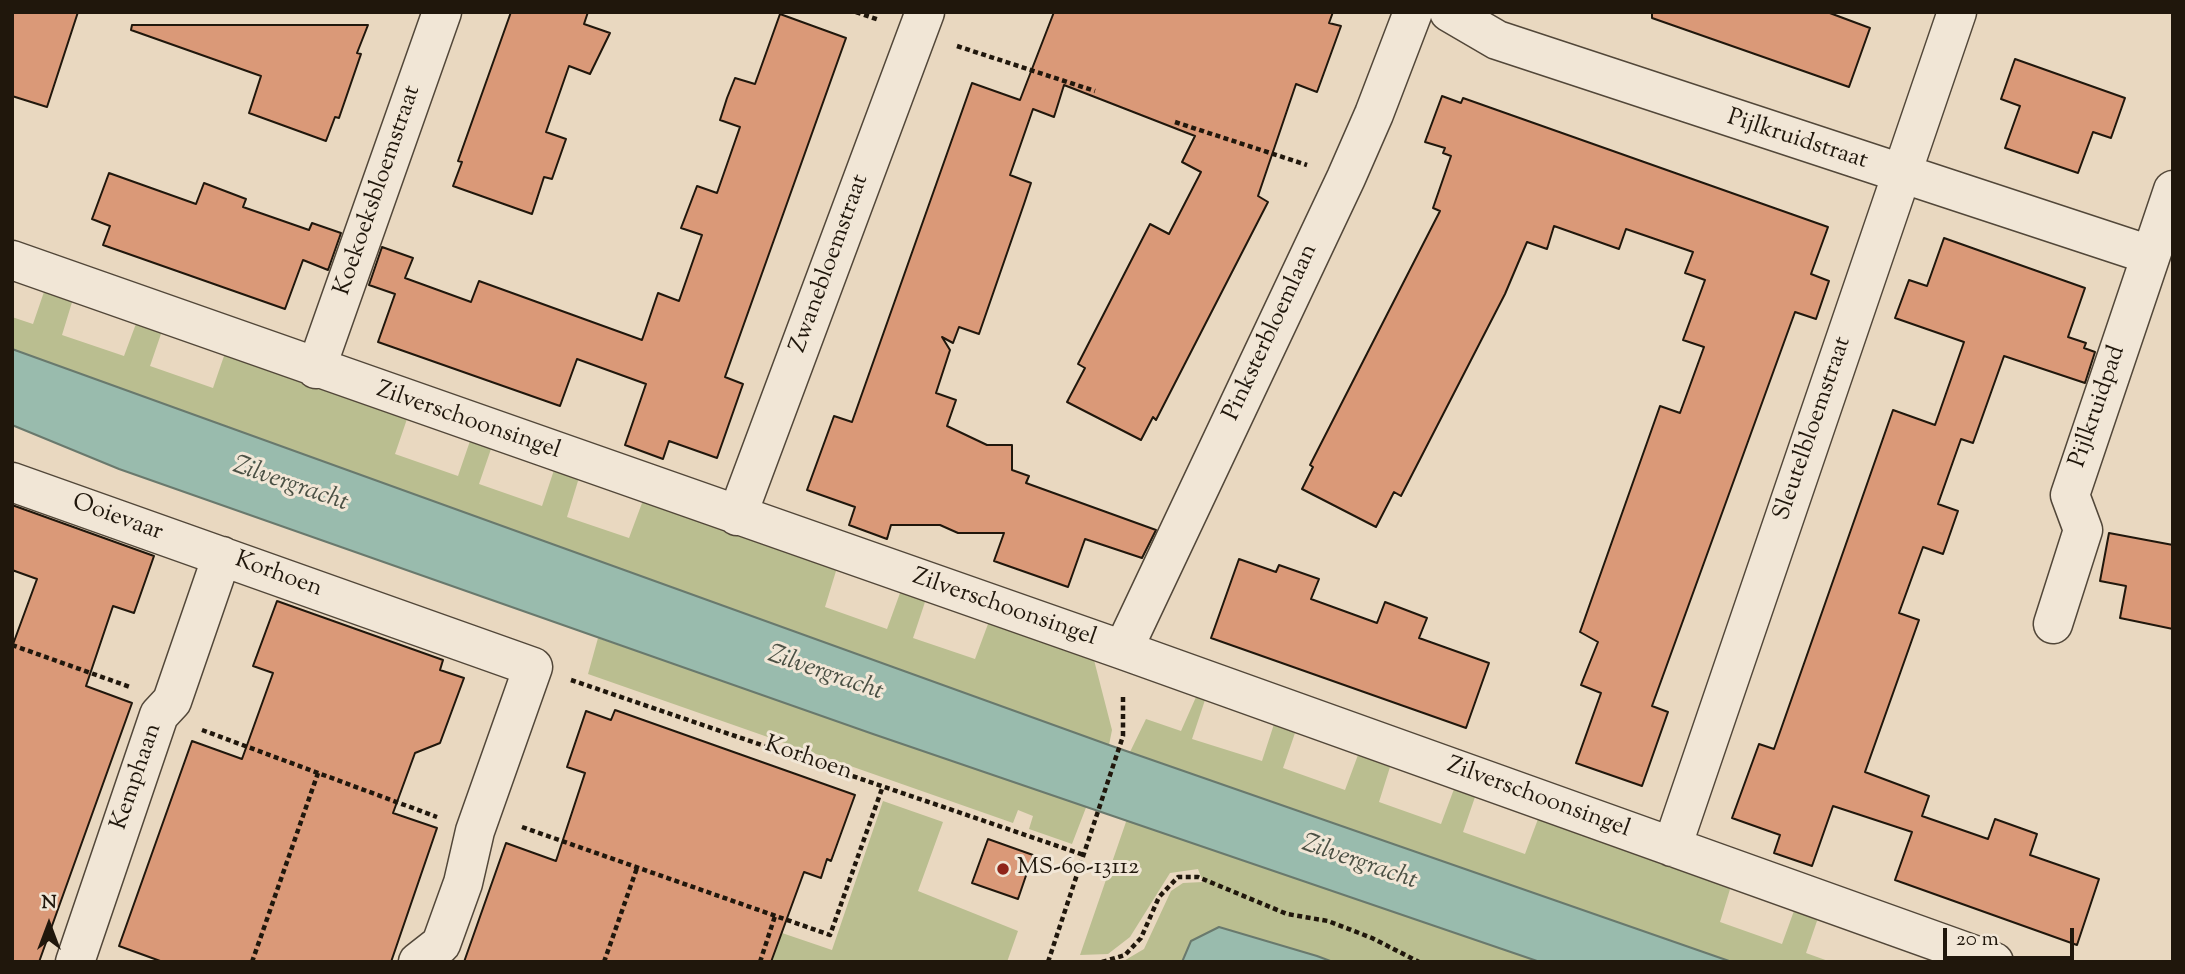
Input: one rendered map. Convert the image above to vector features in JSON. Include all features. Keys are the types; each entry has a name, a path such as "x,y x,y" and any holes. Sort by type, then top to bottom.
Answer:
{"street":[{"name":"Koekoeksbloemstraat","path":"316,369 442,12"},
{"name":"Pinksterbloemlaan","path":"1123,650 1346,178 1413,12"},
{"name":"Pijlkruidstraat","path":"1449,12 1497,40 2150,255"},
{"name":"Sleutelbloemstraat","path":"1672,847 1957,12"},
{"name":"Zwanebloemstraat","path":"737,516 921,23"},
{"name":"Pijlkruidpad","path":"2053,624 2083,530 2070,495 2173,190"},
{"name":"Zilverschoonsingel","path":"12,260 316,369 1123,650 1994,962"},
{"name":"Ooievaar","path":"12,482 222,556"},
{"name":"Korhoen","path":"222,556 533,667"},
{"name":"Kemphaan","path":"75,962 159,721 222,556"},
{"path":"418,962 441,944 463,883 478,822 533,667"}],"path":[{"path":"856,12 921,23 1095,91"},
{"path":"1175,122 1346,178"},
{"path":"13,646 159,721 318,773 637,868 830,935 883,786"},
{"name":"Korhoen","path":"533,667 1084,855"},
{"path":"1048,962 1123,736"},
{"path":"252,962 318,773"},
{"path":"604,962 637,868"},
{"path":"1102,962 1125,955 1141,938 1159,897 1178,877 1198,877 1287,914 1328,921 1372,938 1419,962"},
{"path":"760,962 775,916"}],"green space":[{"path":"45,289 73,299 62,335 124,356 137,321 162,331 150,366 213,388 225,353 407,419 395,454 458,476 470,441 489,445 491,449 479,484 542,506 554,470 577,476 578,481 567,517 629,538 642,503 646,501 832,566 836,571 825,607 887,629 900,593 904,592 922,597 925,602 913,638 975,659 988,624 992,622 1094,660 1112,730 1109,745 12,349 12,317 33,324"},
{"path":"598,638 1087,805 1072,844 1029,829 1033,816 1018,810 1013,823 588,674"},
{"path":"1196,697 1205,700 1192,739 1262,761 1274,724 1295,733 1283,768 1345,790 1358,755 1390,767 1379,802 1441,824 1454,789 1475,797 1463,832 1525,854 1538,819 1731,886 1720,922 1782,944 1795,908 1818,918 1806,953 1831,962 1732,962 1130,752 1146,719 1181,731"},
{"path":"883,801 943,822 918,891 1018,931 1007,962 772,962 782,933 832,950"},
{"path":"1127,819 1540,962 1333,962 1219,927 1191,941 1182,962 1122,962 1144,949 1171,891 1183,883 1203,882 1198,869 1170,873 1130,937 1108,954 1080,955"}],"water":[{"name":"Zilvergracht","path":"12,349 1109,745 1732,962 1540,962 873,734 119,469 12,425"},
{"path":"1219,927 1333,962 1182,962 1191,941"}],"building":[{"path":"12,12 78,12 47,107 12,96"},
{"path":"511,12 588,12 584,24 610,33 590,74 569,66 546,132 566,139 552,179 544,177 532,214 453,186 462,162 458,161"},
{"path":"1054,12 1333,12 1329,23 1341,26 1317,92 1296,84 1258,196 1268,202 1156,420 1153,417 1141,440 1067,402 1085,368 1078,364 1150,224 1169,234 1201,172 1182,162 1195,136 1064,85 1054,117 1033,109 1010,175 1031,183 1024,204 979,334 959,327 953,343 942,337 950,350 936,393 956,400 947,426 987,445 1012,445 1012,470 1029,476 1026,483 1156,530 1142,558 1085,539 1068,587 994,561 1004,533 958,533 940,525 891,525 887,539 849,525 855,507 807,490 834,416 852,422 972,83 1020,100"},
{"path":"1652,12 1827,12 1870,28 1849,87 1652,18"},
{"path":"780,14 846,38 725,377 743,384 717,458 669,441 663,459 625,445 646,384 577,359 560,406 378,342 395,294 369,285 382,247 413,258 405,278 471,302 479,281 642,340 658,293 679,301 702,235 681,228 697,186 717,193 740,127 720,120 727,98 735,78 755,84"},
{"path":"132,25 368,25 357,53 361,54 339,118 335,117 326,141 249,113 261,76 131,30"},
{"path":"2015,59 2125,98 2111,138 2093,132 2078,173 2005,148 2020,106 2001,99"},
{"path":"1442,96 1461,103 1463,98 1828,227 1811,274 1829,281 1816,319 1795,312 1652,706 1668,712 1642,786 1576,763 1601,693 1581,685 1598,642 1580,632 1660,406 1680,413 1704,347 1683,340 1705,280 1685,273 1693,252 1626,229 1619,249 1554,226 1547,249 1527,242 1505,294 1401,496 1394,492 1376,527 1302,489 1313,467 1310,465 1440,211 1433,208 1451,156 1443,153 1445,148 1425,142"},
{"path":"109,173 196,204 204,183 246,199 243,207 309,230 312,223 341,233 328,270 303,260 285,309 103,245 110,226 92,219"},
{"path":"1944,238 2085,288 2068,337 2086,343 2084,348 2095,352 2085,383 2004,356 1973,443 1961,439 1938,504 1958,511 1943,554 1923,547 1899,613 1919,620 1865,772 1929,796 1922,816 1988,839 1995,819 2037,834 2030,855 2099,879 2077,945 1895,880 1912,832 1833,806 1812,866 1774,853 1780,835 1732,818 1759,744 1774,749 1893,410 1935,425 1964,342 1895,318 1909,280 1927,286"},
{"path":"12,505 154,556 134,613 113,606 86,686 132,703 39,962 12,962 12,647 37,579 12,570"},
{"path":"2109,533 2173,545 2173,629 2120,618 2126,586 2100,581"},
{"path":"1239,559 1276,572 1279,565 1319,579 1311,599 1377,623 1385,602 1427,618 1419,638 1489,663 1466,728 1211,638"},
{"path":"277,601 443,660 440,670 464,678 440,743 415,753 393,813 437,828 391,962 163,962 119,946 192,741 242,759 273,673 253,666"},
{"path":"615,710 855,795 831,861 827,859 821,878 804,872 771,962 464,962 506,843 556,861 585,773 567,767 586,711 611,720"},
{"name":"MS-60-13112","path":"988,839 1033,855 1018,899 972,883"}],"place":[{"name":"MS-60-13112","path":"1003,869"}]}
